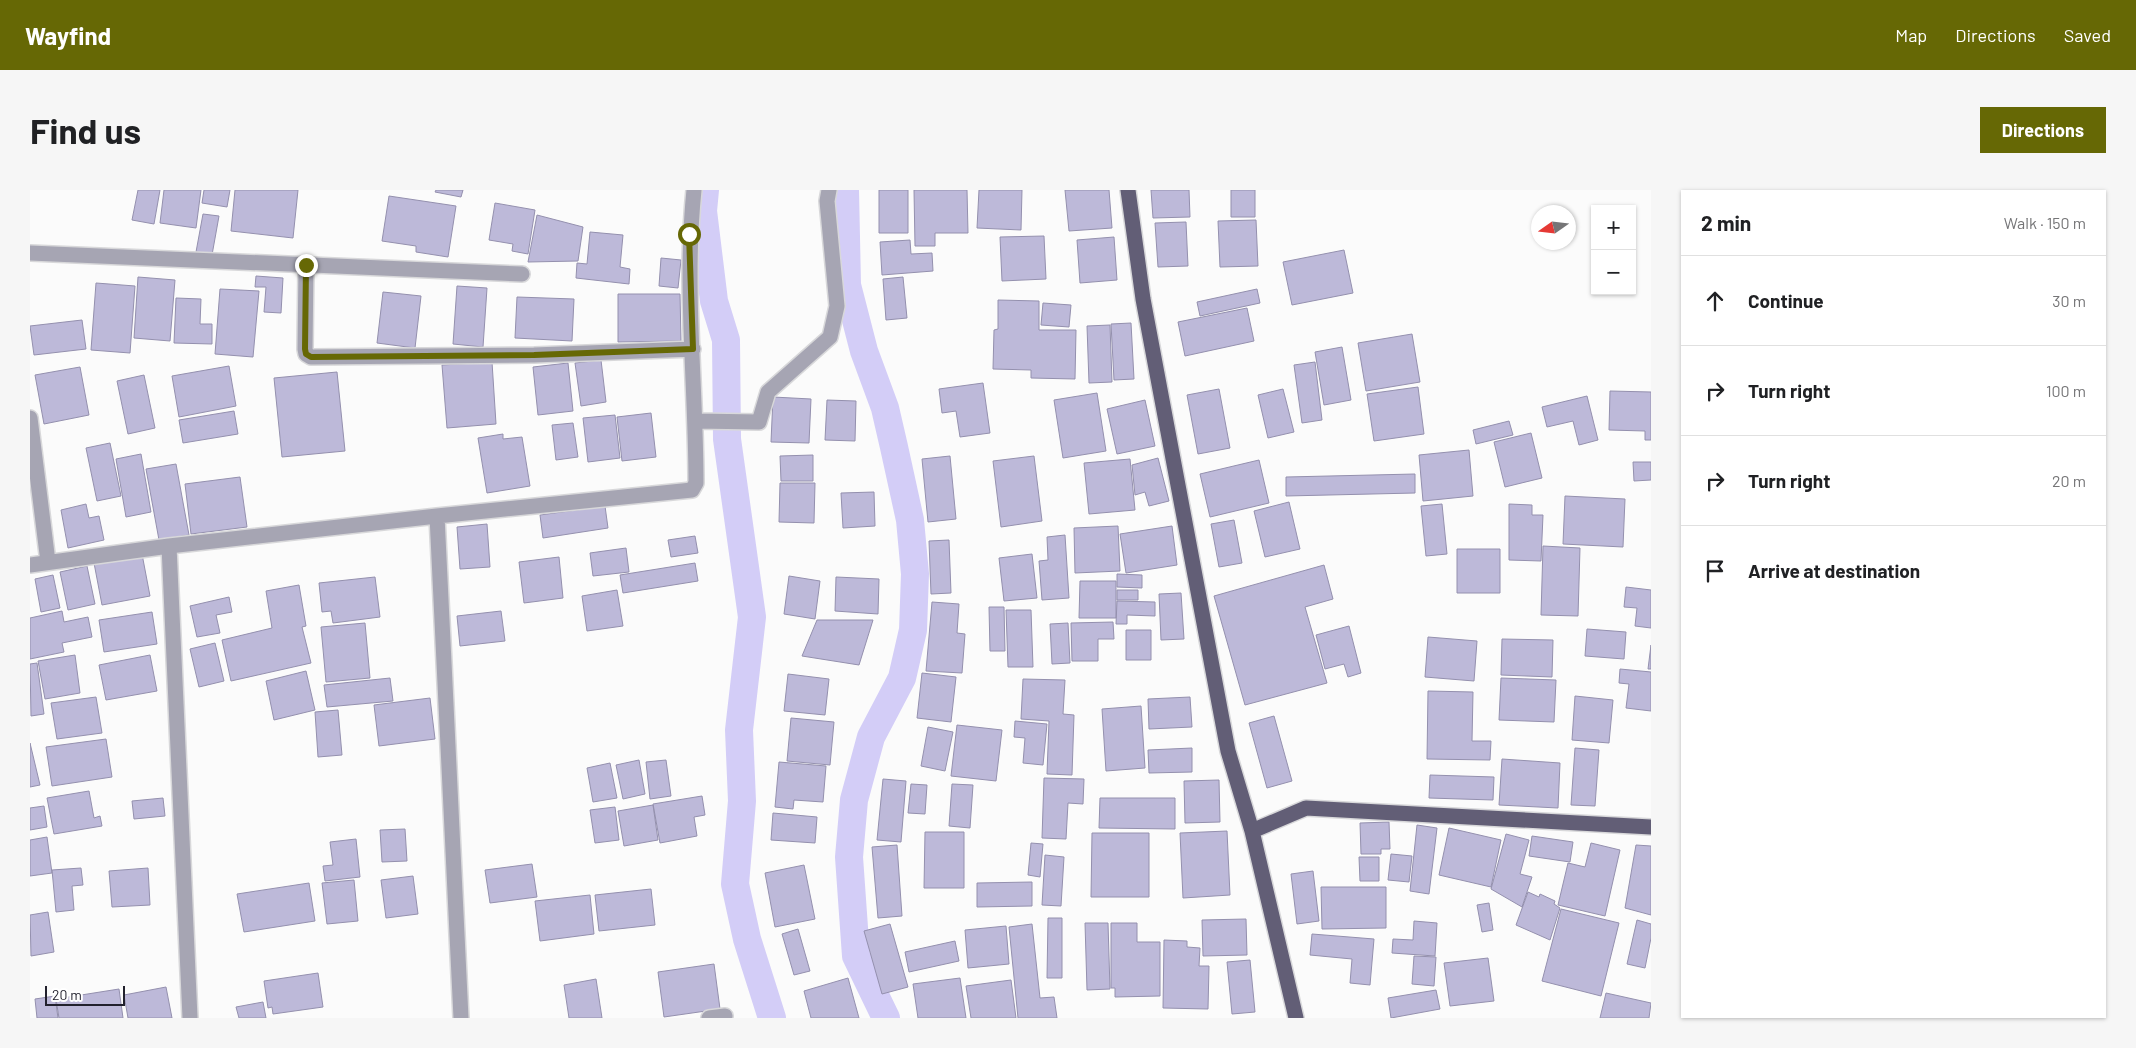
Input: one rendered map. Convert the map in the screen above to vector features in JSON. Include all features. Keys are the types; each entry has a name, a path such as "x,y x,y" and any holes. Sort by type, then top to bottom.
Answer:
{"main road":[{"path":"1128,190 1143,299 1227,742 1252,831 1296,1018"},
{"path":"1252,831 1306,808 1651,826"}],"street":[{"path":"30,565 168,546 692,490 696,483 696,421 689,234 694,190"},
{"path":"696,421 759,422 768,392 830,337 837,306 828,201 829,190"},
{"path":"30,253 522,274"},
{"path":"306,265 305,349 306,354 311,357 534,355 693,349"},
{"path":"30,418 48,562"},
{"path":"437,516 460,1018"},
{"path":"168,546 190,1018"},
{"path":"709,1018 725,1016"}],"building":[{"path":"138,190 160,190 154,224 132,220"},
{"path":"164,190 201,190 196,228 160,223"},
{"path":"204,190 230,190 227,207 202,203"},
{"path":"235,190 298,190 293,238 231,231"},
{"path":"436,190 463,190 461,197 435,192"},
{"path":"879,190 908,190 908,233 879,233"},
{"path":"914,190 967,190 968,233 935,233 935,246 915,246"},
{"path":"979,190 1022,190 1021,230 977,228"},
{"path":"1065,190 1109,190 1112,228 1069,231"},
{"path":"1151,190 1189,190 1190,217 1153,218"},
{"path":"1231,190 1255,190 1255,217 1231,217"},
{"path":"389,196 456,206 448,257 416,252 416,246 382,241"},
{"path":"495,203 535,210 528,254 512,251 513,244 489,240"},
{"path":"203,214 219,216 212,255 196,252"},
{"path":"537,215 583,227 578,261 528,262"},
{"path":"1256,220 1258,266 1220,267 1218,221"},
{"path":"1186,222 1188,266 1158,267 1155,223"},
{"path":"590,232 623,235 620,267 630,269 629,284 576,278 577,263 587,264"},
{"path":"1044,236 1046,279 1002,281 1000,237"},
{"path":"1114,237 1117,280 1080,283 1077,240"},
{"path":"910,240 911,254 932,253 933,271 882,275 880,242"},
{"path":"1344,250 1353,293 1292,305 1283,262"},
{"path":"661,258 681,260 678,288 659,286"},
{"path":"256,276 283,278 281,313 264,312 266,287 255,287"},
{"path":"138,277 175,280 170,341 134,338"},
{"path":"903,277 907,318 886,320 883,279"},
{"path":"96,283 135,286 130,353 91,350"},
{"path":"457,286 487,288 483,347 453,344"},
{"path":"220,289 259,291 253,357 215,354"},
{"path":"1257,289 1260,303 1200,316 1197,302"},
{"path":"383,292 421,296 415,348 377,343"},
{"path":"618,294 680,294 681,341 618,342"},
{"path":"517,297 574,299 572,341 515,338"},
{"path":"176,298 201,299 200,324 212,324 212,344 174,343"},
{"path":"998,300 1039,301 1039,330 1076,330 1075,379 1031,378 1031,370 993,369 994,330 998,329"},
{"path":"1043,303 1071,305 1069,327 1041,325"},
{"path":"1247,308 1254,341 1185,356 1178,322"},
{"path":"82,320 86,349 34,355 30,326"},
{"path":"1131,323 1134,379 1114,380 1111,324"},
{"path":"1110,325 1112,382 1089,383 1087,326"},
{"path":"1412,334 1420,382 1366,391 1358,343"},
{"path":"1342,347 1351,400 1324,405 1315,352"},
{"path":"601,360 606,402 581,406 575,363"},
{"path":"492,362 496,424 447,428 442,365"},
{"path":"1315,362 1322,420 1302,423 1294,365"},
{"path":"568,363 573,411 538,415 533,367"},
{"path":"229,366 236,406 179,417 172,376"},
{"path":"80,367 89,415 44,424 35,375"},
{"path":"337,372 345,451 282,457 274,378"},
{"path":"144,375 155,428 128,434 117,381"},
{"path":"983,383 990,433 960,437 956,411 942,413 939,389"},
{"path":"1418,387 1424,434 1374,441 1367,394"},
{"path":"1219,389 1230,448 1198,454 1187,395"},
{"path":"1283,389 1294,432 1268,438 1258,395"},
{"path":"1610,391 1651,392 1651,440 1645,440 1645,431 1609,430"},
{"path":"1097,393 1106,451 1063,458 1054,400"},
{"path":"1587,396 1598,440 1579,445 1573,421 1547,427 1542,407"},
{"path":"773,397 811,399 809,443 771,442"},
{"path":"827,400 856,401 855,441 825,440"},
{"path":"1145,400 1155,446 1117,454 1107,409"},
{"path":"234,411 238,434 183,443 179,420"},
{"path":"651,413 656,457 622,461 617,417"},
{"path":"615,415 620,458 588,462 583,418"},
{"path":"1509,421 1513,435 1476,444 1473,430"},
{"path":"573,423 578,457 556,460 552,425"},
{"path":"1531,433 1542,478 1505,487 1494,442"},
{"path":"503,434 503,439 522,437 530,486 487,493 478,438"},
{"path":"110,443 121,496 97,501 86,448"},
{"path":"1469,450 1473,496 1423,501 1419,455"},
{"path":"141,454 151,512 126,517 116,459"},
{"path":"813,455 813,481 781,481 780,456"},
{"path":"950,456 956,519 928,522 922,459"},
{"path":"1034,456 1042,521 1001,527 993,461"},
{"path":"1158,458 1169,501 1149,506 1145,492 1135,495 1132,465"},
{"path":"1130,459 1135,510 1089,514 1084,463"},
{"path":"1259,460 1269,503 1210,517 1200,474"},
{"path":"1633,462 1651,462 1651,480 1634,481"},
{"path":"176,464 189,535 159,540 146,469"},
{"path":"1415,474 1415,493 1286,496 1286,477"},
{"path":"240,477 247,527 191,534 185,484"},
{"path":"780,483 815,483 814,523 779,522"},
{"path":"874,492 875,526 843,528 841,493"},
{"path":"1565,496 1625,499 1623,547 1563,544"},
{"path":"1289,502 1300,549 1265,557 1254,511"},
{"path":"86,504 89,518 99,516 104,540 68,548 61,510"},
{"path":"1442,504 1447,554 1426,556 1421,506"},
{"path":"1509,504 1532,505 1532,515 1543,515 1541,561 1509,560"},
{"path":"605,506 608,528 543,538 540,515"},
{"path":"1234,520 1242,563 1219,567 1211,524"},
{"path":"487,524 490,567 460,569 457,527"},
{"path":"1118,526 1120,571 1075,573 1074,528"},
{"path":"1172,526 1177,565 1126,573 1120,534"},
{"path":"1065,535 1069,598 1042,600 1039,561 1048,560 1047,537"},
{"path":"695,536 698,553 671,557 668,540"},
{"path":"949,540 951,593 931,594 929,541"},
{"path":"1543,546 1580,548 1578,616 1541,615"},
{"path":"626,548 629,572 593,576 590,553"},
{"path":"1457,549 1500,549 1500,593 1457,593"},
{"path":"142,554 150,596 102,605 94,563"},
{"path":"1032,554 1037,598 1004,601 999,558"},
{"path":"559,557 563,598 524,603 519,562"},
{"path":"695,563 698,581 623,593 620,575"},
{"path":"1324,565 1333,599 1305,607 1327,683 1245,705 1214,596"},
{"path":"87,566 95,604 68,610 60,572"},
{"path":"1117,574 1142,575 1142,588 1117,587"},
{"path":"53,575 60,608 41,612 35,579"},
{"path":"789,576 820,581 815,619 784,614"},
{"path":"375,577 380,617 333,623 331,611 322,612 319,583"},
{"path":"836,577 879,579 878,614 835,611"},
{"path":"1080,581 1116,581 1116,618 1079,618"},
{"path":"299,585 306,626 302,627 311,663 231,681 222,640 272,628 266,591"},
{"path":"1626,587 1651,590 1651,628 1635,626 1637,608 1624,607"},
{"path":"617,590 623,626 587,631 582,596"},
{"path":"1117,590 1138,590 1138,600 1117,600"},
{"path":"1181,593 1184,639 1161,640 1159,594"},
{"path":"229,597 232,612 216,615 220,633 197,637 190,606"},
{"path":"1117,601 1155,602 1155,616 1127,615 1127,624 1116,624"},
{"path":"932,602 959,604 957,633 965,634 962,673 926,671"},
{"path":"989,607 1004,607 1005,651 990,651"},
{"path":"1006,610 1031,610 1033,667 1008,667"},
{"path":"62,611 64,622 88,617 92,637 62,643 64,652 30,659 30,618"},
{"path":"501,611 505,641 460,646 457,616"},
{"path":"152,612 157,644 104,652 99,620"},
{"path":"817,620 873,620 859,665 802,656"},
{"path":"1113,622 1114,639 1098,639 1098,661 1072,661 1071,623"},
{"path":"365,623 370,678 326,682 321,627"},
{"path":"1068,623 1070,663 1052,664 1050,624"},
{"path":"1349,626 1361,673 1348,677 1344,664 1325,669 1316,635"},
{"path":"1587,629 1626,632 1624,659 1585,656"},
{"path":"1126,630 1151,630 1151,660 1126,660"},
{"path":"1428,637 1477,641 1474,681 1425,677"},
{"path":"1502,639 1553,640 1552,677 1501,675"},
{"path":"215,643 224,681 199,687 190,649"},
{"path":"1651,645 1651,669 1648,669"},
{"path":"75,655 80,693 45,699 38,661"},
{"path":"150,655 157,691 106,700 99,665"},
{"path":"37,663 44,714 31,716 30,664"},
{"path":"1620,669 1651,672 1651,711 1626,708 1629,684 1619,683"},
{"path":"306,671 315,710 274,720 266,681"},
{"path":"922,673 956,677 951,722 917,718"},
{"path":"788,674 829,679 825,715 784,711"},
{"path":"390,678 393,701 327,707 324,685"},
{"path":"1501,678 1556,680 1554,722 1499,720"},
{"path":"1023,679 1065,680 1063,714 1074,715 1072,775 1047,774 1049,721 1021,719"},
{"path":"1428,691 1473,692 1472,741 1491,741 1490,760 1427,759"},
{"path":"1575,696 1613,700 1609,743 1572,740"},
{"path":"96,697 102,733 57,739 51,703"},
{"path":"1190,697 1192,727 1149,729 1148,699"},
{"path":"430,698 435,739 379,746 374,705"},
{"path":"1141,706 1145,768 1106,771 1102,709"},
{"path":"338,710 342,755 318,757 315,712"},
{"path":"1274,716 1292,781 1267,788 1249,723"},
{"path":"791,718 834,722 830,765 787,761"},
{"path":"1015,721 1047,724 1043,765 1023,763 1025,738 1014,737"},
{"path":"957,725 1002,730 996,781 951,776"},
{"path":"928,727 953,732 945,771 921,766"},
{"path":"106,739 112,777 52,786 46,747"},
{"path":"30,743 40,785 30,787"},
{"path":"1192,748 1192,772 1149,773 1148,750"},
{"path":"1575,748 1599,750 1595,806 1571,805"},
{"path":"1502,759 1560,763 1558,808 1499,805"},
{"path":"639,760 645,794 623,799 616,765"},
{"path":"666,760 671,796 650,799 646,762"},
{"path":"779,762 826,766 823,802 794,800 793,809 775,807"},
{"path":"610,763 617,798 593,802 587,768"},
{"path":"1430,775 1494,777 1493,800 1429,798"},
{"path":"1044,778 1084,779 1083,804 1068,803 1066,839 1042,838"},
{"path":"883,779 906,781 901,842 877,840"},
{"path":"1219,780 1220,822 1185,823 1184,781"},
{"path":"911,784 927,785 925,814 908,813"},
{"path":"952,784 973,785 970,828 949,826"},
{"path":"89,791 94,818 100,816 102,826 54,834 47,798"},
{"path":"702,796 705,815 694,817 697,836 660,843 653,804"},
{"path":"163,798 165,816 134,819 132,801"},
{"path":"1100,798 1175,798 1175,829 1099,828"},
{"path":"653,805 658,840 624,846 618,811"},
{"path":"44,806 47,827 30,830 30,808"},
{"path":"615,807 619,840 595,843 590,810"},
{"path":"773,813 817,817 815,843 771,840"},
{"path":"1389,822 1390,849 1381,849 1381,854 1361,854 1360,823"},
{"path":"1417,825 1437,828 1429,894 1410,891"},
{"path":"1449,828 1501,840 1491,887 1439,875"},
{"path":"405,829 407,861 382,862 380,830"},
{"path":"1227,831 1230,895 1183,898 1180,833"},
{"path":"925,832 964,832 964,888 924,888"},
{"path":"1092,833 1149,833 1149,897 1091,897"},
{"path":"1506,834 1529,840 1520,874 1532,877 1522,907 1491,889"},
{"path":"1532,836 1573,842 1570,862 1529,856"},
{"path":"47,837 52,873 30,876 30,840"},
{"path":"356,839 360,877 325,881 323,866 333,865 330,842"},
{"path":"1031,843 1043,844 1040,877 1028,875"},
{"path":"1591,843 1620,850 1605,916 1558,905 1568,863 1585,867"},
{"path":"897,845 902,916 878,918 872,847"},
{"path":"1636,845 1651,846 1651,915 1625,908"},
{"path":"1391,854 1412,856 1409,882 1388,880"},
{"path":"1045,855 1064,857 1061,906 1042,905"},
{"path":"1359,857 1379,857 1379,881 1360,881"},
{"path":"532,864 537,897 490,903 485,870"},
{"path":"804,865 815,919 775,927 765,873"},
{"path":"81,868 83,885 72,886 74,910 56,912 52,870"},
{"path":"148,868 150,905 112,907 109,871"},
{"path":"1313,871 1319,921 1297,924 1291,874"},
{"path":"413,876 418,914 386,918 381,880"},
{"path":"354,880 358,921 327,924 322,883"},
{"path":"1032,882 1032,906 977,907 977,883"},
{"path":"309,883 315,921 244,932 237,894"},
{"path":"1321,887 1386,887 1386,928 1322,929"},
{"path":"651,889 655,925 599,931 595,895"},
{"path":"1528,892 1539,897 1540,894 1555,901 1554,904 1560,908 1550,940 1516,925"},
{"path":"590,895 594,934 540,941 535,901"},
{"path":"1489,903 1493,930 1482,932 1477,905"},
{"path":"1561,909 1619,923 1601,996 1542,981"},
{"path":"48,912 54,952 31,956 30,915"},
{"path":"1048,918 1062,918 1062,978 1047,978"},
{"path":"1246,919 1247,955 1203,956 1202,920"},
{"path":"1637,920 1651,924 1651,938 1645,968 1627,964"},
{"path":"1414,921 1437,923 1435,956 1392,953 1393,939 1413,940"},
{"path":"1085,923 1108,923 1110,989 1087,990"},
{"path":"1111,923 1137,923 1137,942 1160,942 1160,996 1115,997 1115,988 1111,988"},
{"path":"890,924 908,987 882,994 864,931"},
{"path":"1032,924 1040,998 1054,997 1057,1018 1018,1018 1009,927"},
{"path":"1006,926 1009,964 968,968 965,930"},
{"path":"798,929 810,971 794,975 782,934"},
{"path":"1312,934 1374,939 1370,985 1350,983 1352,959 1310,955"},
{"path":"1164,940 1187,941 1187,947 1200,948 1199,966 1209,966 1208,1009 1163,1008"},
{"path":"955,941 959,961 909,972 905,952"},
{"path":"1414,956 1436,957 1434,986 1412,984"},
{"path":"1488,958 1494,1001 1450,1006 1444,963"},
{"path":"1250,960 1255,1012 1232,1014 1227,962"},
{"path":"714,964 720,1009 664,1017 658,972"},
{"path":"318,973 323,1007 273,1014 272,1007 268,1008 264,981"},
{"path":"848,978 859,1018 811,1018 804,991"},
{"path":"960,978 966,1018 918,1018 913,984"},
{"path":"596,979 602,1018 569,1018 564,985"},
{"path":"1011,980 1016,1018 971,1018 966,986"},
{"path":"166,987 172,1018 128,1018 124,995"},
{"path":"119,989 123,1018 59,1018 56,999"},
{"path":"1436,990 1440,1009 1391,1018 1388,998"},
{"path":"1606,993 1651,1003 1649,1018 1600,1018"},
{"path":"55,996 58,1018 37,1018 35,999"},
{"path":"263,1002 266,1018 239,1018 236,1007"}],"waterway":[{"path":"705,190 703,211 714,301 726,340 727,439 752,617 739,730 742,801 735,884 747,939 772,1018"},
{"path":"845,190 847,285 864,351 885,408 910,520 915,574 913,630 902,678 871,737 854,800 849,857 856,956 886,1018"}],"route":[{"path":"306,265 305,349 306,354 311,357 534,355 693,349 689,234"}]}
